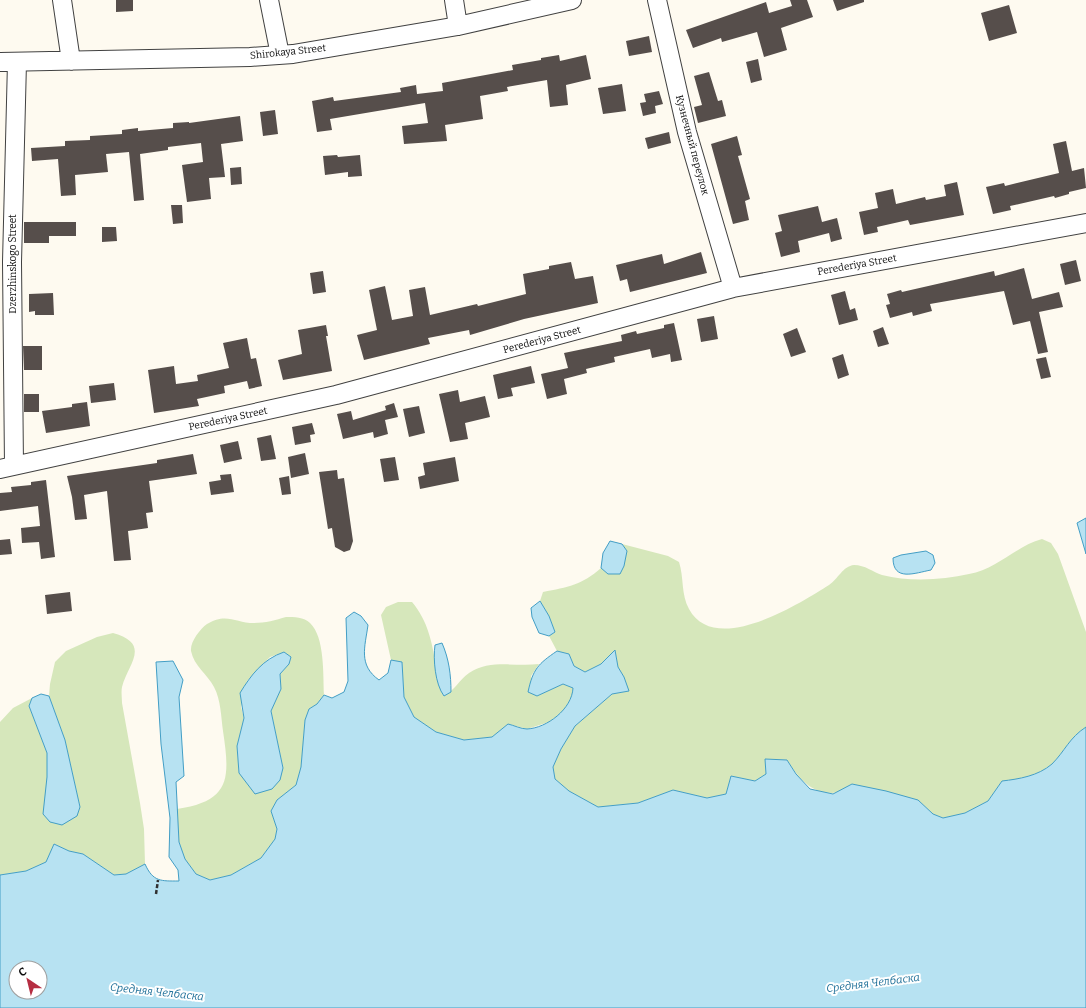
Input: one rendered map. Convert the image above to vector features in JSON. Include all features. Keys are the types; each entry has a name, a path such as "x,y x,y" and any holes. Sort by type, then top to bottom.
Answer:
{"street":[{"path":"62,0 71,61"},
{"path":"269,0 280,55"},
{"path":"454,0 458,26"},
{"name":"Shirokaya Street","path":"8,62 280,55 376,41 458,26 572,0"},
{"name":"Кузнечный переулок","path":"657,0 687,132 733,288"},
{"name":"Dzerzhinskogo Street","path":"7,468 12,262 8,62"},
{"name":"Perederiya Street","path":"7,468 336,395 733,288 1086,223"}],"path":[{"path":"156,894 158,880"}],"green space":[{"path":"1042,539 1051,543 1058,554 1086,632 1086,727 1071,740 1047,768 1035,774 1002,781 988,801 965,813 943,818 933,814 918,800 852,784 834,793 817,790 805,783 800,778 787,760 765,759 766,774 755,781 731,776 726,794 707,798 673,790 638,803 598,807 569,791 555,779 553,767 561,749 575,726 612,694 628,691 624,677 618,667 615,650 601,664 585,672 574,666 569,654 557,651 549,636 555,632 549,616 540,601 543,592 560,589 581,582 601,568 608,574 627,551 622,544 668,556 679,562 686,604 701,623 718,628 737,628 758,622 798,604 829,585 850,566 862,566 882,575 904,579 948,578 969,574 989,567 1033,542"},
{"path":"398,602 412,602 426,624 431,640 439,685 444,696 469,673 485,666 503,664 539,664 531,676 537,696 563,684 573,688 572,696 564,711 549,722 527,729 508,724 492,737 464,740 436,732 414,717 404,697 402,662 391,660 381,615 386,607"},
{"path":"286,617 302,618 308,621 315,629 321,647 324,695 317,704 309,709 305,720 301,767 296,785 277,800 271,811 277,829 275,839 261,858 231,875 210,880 196,874 185,859 179,842 177,809 208,800 217,793 223,785 226,774 225,748 218,697 211,682 195,661 191,647 196,636 204,626 220,619 225,618 254,623 266,622","holes":["284,652 291,657 289,664 280,674 281,689 271,711 283,768 239,773 237,746 244,718 241,707 247,681 270,657"]},
{"path":"113,633 132,643 135,649 132,663 122,687 122,703 144,829 145,864 126,874 114,875 83,854 69,851 54,844 46,862 26,871 0,875 0,722 13,708 32,698 29,706 47,753 47,777 80,807 65,740 49,696 50,684 55,662 66,651 97,637"}],"water":[{"path":"1086,518 1086,554 1077,523"},
{"path":"610,541 622,544 627,551 624,566 620,574 608,574 601,568 603,553"},
{"path":"926,551 933,555 935,563 931,570 906,574 901,573 894,566 893,558 901,555"},
{"path":"540,601 549,616 555,632 549,636 539,633 532,617 531,608"},
{"name":"Средняя Челбаска","path":"354,612 361,616 368,625 364,655 368,668 372,674 379,680 388,673 391,660 402,662 404,697 414,717 436,732 464,740 492,737 508,724 525,729 535,728 550,721 563,710 572,696 573,688 563,684 537,696 528,692 534,672 545,660 557,651 569,654 574,666 585,672 601,664 615,650 618,667 624,677 629,691 612,694 575,726 561,749 553,767 555,779 569,791 598,807 638,803 673,790 707,798 726,794 731,776 755,781 766,774 765,759 787,760 796,774 810,789 833,794 852,784 886,791 918,800 933,814 943,818 965,813 988,801 1002,781 1035,774 1047,768 1071,740 1086,727 1086,1008 0,1008 0,875 26,871 46,862 54,844 69,851 83,854 114,875 126,874 145,864 151,874 158,879 179,881 178,870 169,857 170,818 161,744 156,662 173,661 183,680 179,697 184,776 176,782 179,842 185,859 196,874 210,880 231,875 261,858 275,839 277,829 271,811 277,800 296,785 301,767 305,720 309,709 317,704 324,695 332,698 344,692 348,681 346,618"},
{"path":"442,643 448,661 451,686 451,692 444,696 435,671 434,657 435,645"},
{"path":"284,652 291,657 289,664 280,674 281,689 271,711 283,768 280,780 272,789 255,794 239,773 237,746 244,718 240,693 258,668 270,659"},
{"path":"41,694 49,696 65,740 80,807 77,816 62,825 50,822 43,814 47,777 47,753 29,706 32,698"}],"building":[{"path":"116,0 133,0 133,11 116,12"},
{"path":"790,0 807,0 813,17 781,28 787,50 764,57 757,32 722,42 721,38 693,48 686,30 766,2 769,13 792,6"},
{"path":"833,0 864,0 864,2 837,11"},
{"path":"1009,5 1017,33 989,41 981,13"},
{"path":"649,36 652,52 629,56 626,41"},
{"path":"559,55 560,61 586,55 591,79 566,85 568,105 550,107 547,80 507,87 508,91 480,96 483,119 445,125 447,141 404,144 402,126 428,123 425,103 330,119 332,130 317,132 312,101 333,97 334,101 401,92 400,88 416,85 417,94 443,91 442,83 513,70 512,65"},
{"path":"758,59 762,80 751,83 746,62"},
{"path":"709,72 718,101 722,100 726,116 698,123 694,107 702,105 694,76"},
{"path":"622,84 626,111 603,114 598,88"},
{"path":"659,91 663,104 655,106 656,113 643,116 640,103 646,102 644,94"},
{"path":"275,110 278,134 263,136 260,112"},
{"path":"240,116 243,141 221,144 225,177 209,178 211,199 187,202 182,165 203,162 201,143 168,147 168,150 140,154 144,200 134,201 129,152 106,154 108,172 75,175 76,195 61,196 58,159 32,161 31,148 65,146 65,141 90,140 90,136 122,134 122,130 138,128 138,131 173,128 173,123 189,123"},
{"path":"669,132 671,143 648,149 645,138"},
{"path":"737,136 742,155 738,156 750,199 745,201 749,220 733,224 711,144"},
{"path":"1066,141 1072,171 1084,168 1086,188 1069,192 1069,194 1055,198 1054,196 1010,206 1011,210 993,214 986,187 1004,183 1005,186 1059,173 1053,144"},
{"path":"337,155 338,157 360,155 362,176 348,177 348,172 325,175 323,156"},
{"path":"241,167 242,184 231,185 230,168"},
{"path":"957,182 964,215 910,225 908,220 877,227 878,232 864,235 859,212 878,208 875,193 893,189 896,204 925,197 926,200 946,196 944,185"},
{"path":"171,205 182,205 183,223 173,224"},
{"path":"818,206 822,222 837,218 842,239 831,242 829,233 798,241 800,252 781,257 775,233 782,231 778,215"},
{"path":"24,222 76,222 76,236 49,236 49,243 24,243"},
{"path":"102,227 116,227 117,241 102,242"},
{"path":"701,252 707,273 630,292 627,279 620,281 616,265 662,254 664,264"},
{"path":"1076,260 1081,281 1065,285 1060,264"},
{"path":"571,262 575,279 593,276 598,303 524,319 470,335 469,330 428,338 430,344 364,360 357,335 377,330 369,290 385,286 392,320 413,316 409,290 425,287 430,315 477,304 478,306 526,294 523,274 549,269 549,266"},
{"path":"1024,268 1032,299 1059,292 1063,307 1039,312 1048,352 1038,354 1030,321 1013,325 1004,291 930,304 932,311 913,316 912,312 890,318 886,305 890,304 887,294 994,271 995,276"},
{"path":"323,271 326,292 313,294 310,273"},
{"path":"845,291 850,310 855,308 858,320 839,325 831,295"},
{"path":"53,293 54,315 35,315 35,311 29,312 29,294"},
{"path":"714,316 718,339 701,342 697,319"},
{"path":"674,323 682,360 671,362 670,354 652,358 650,349 614,357 615,362 586,369 587,373 564,379 567,394 547,399 541,374 568,368 564,353 622,341 621,335 636,331 637,334 664,328 664,325"},
{"path":"326,325 328,336 326,336 332,371 283,380 278,360 302,354 298,330"},
{"path":"883,327 889,344 878,347 873,331"},
{"path":"797,328 806,352 791,357 783,334"},
{"path":"247,338 251,359 256,358 262,386 249,389 247,381 224,386 225,393 197,399 199,406 154,413 148,370 174,366 176,384 198,381 197,375 229,368 223,343"},
{"path":"23,346 42,346 42,370 24,370"},
{"path":"843,354 849,375 838,379 832,358"},
{"path":"1046,357 1051,377 1041,379 1036,359"},
{"path":"531,366 535,383 511,388 513,396 498,399 493,375"},
{"path":"114,383 116,400 91,403 89,386"},
{"path":"458,390 460,402 485,396 490,417 465,423 468,439 450,442 439,394"},
{"path":"24,394 39,394 39,412 24,412"},
{"path":"87,402 90,426 46,433 42,411 72,407 72,404"},
{"path":"394,403 398,417 385,420 388,434 374,438 373,432 343,439 337,414 351,411 353,420 386,410 385,406"},
{"path":"419,406 425,433 409,437 403,409"},
{"path":"312,423 315,434 310,435 311,442 295,445 292,427"},
{"path":"271,435 276,459 261,461 257,438"},
{"path":"238,441 242,459 224,463 220,445"},
{"path":"305,453 309,474 291,478 288,457"},
{"path":"193,454 197,474 149,481 153,512 146,513 148,528 128,531 131,560 114,561 107,491 84,495 87,519 75,520 67,476 157,463 157,460"},
{"path":"395,457 399,480 384,482 380,459"},
{"path":"455,457 459,481 420,489 418,477 425,475 423,463"},
{"path":"337,470 338,479 344,478 353,541 350,550 344,552 335,547 332,528 328,529 319,472"},
{"path":"231,474 234,492 211,495 209,482 221,480 220,475"},
{"path":"289,476 291,494 282,495 279,478"},
{"path":"46,480 55,557 41,559 39,542 22,543 21,528 40,526 38,506 0,511 0,493 12,492 11,487 31,485 31,482"},
{"path":"10,539 12,554 0,555 0,540"},
{"path":"70,592 72,611 47,614 45,595"}]}
